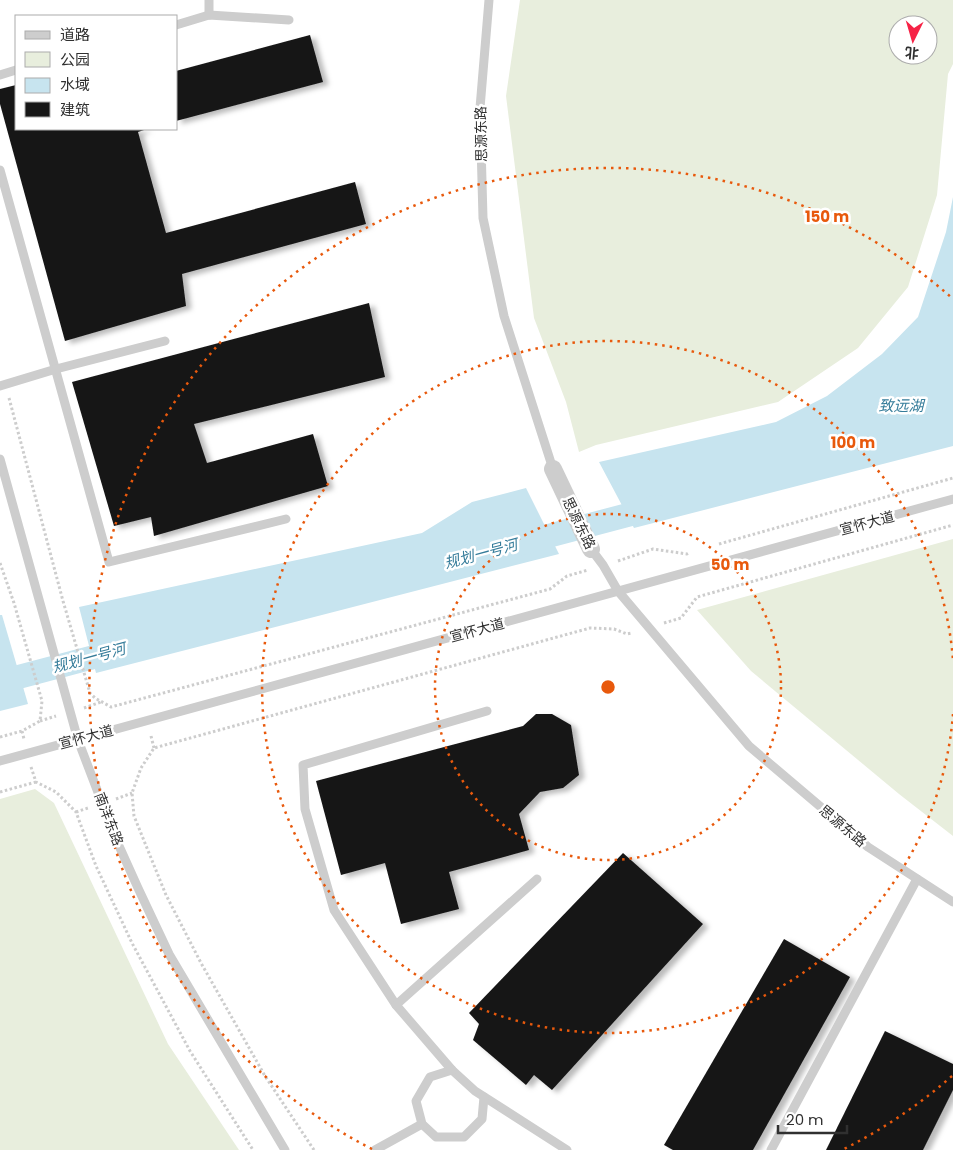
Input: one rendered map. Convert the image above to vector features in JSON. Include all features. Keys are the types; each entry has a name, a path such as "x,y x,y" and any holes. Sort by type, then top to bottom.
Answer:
{"street":[{"name":"思源东路","path":"553,469 591,549"}],"lane":[{"path":"209,0 209,15"},
{"name":"思源东路","path":"489,0 480,108 483,218 504,316 553,469"},
{"path":"178,24 209,15 289,20"},
{"path":"0,74 15,70"},
{"path":"0,170 109,562 286,519"},
{"path":"2,385 166,341"},
{"name":"南洋东路","path":"0,459 78,740 115,838 169,954 285,1150"},
{"name":"宣怀大道","path":"0,761 953,499"},
{"name":"思源东路","path":"591,549 618,591 749,746 868,848 953,902"},
{"path":"488,711 303,765 305,809 334,910 396,1005 452,1070 475,1091 567,1150"},
{"path":"396,1005 537,879"},
{"path":"771,1150 917,879"},
{"path":"452,1070 430,1077 416,1101 422,1124 436,1136 464,1137 482,1119 484,1097"},
{"path":"375,1150 422,1124"}],"path":[{"path":"2,385 90,693 111,706 140,700 550,590 567,576 653,549 686,554 696,551"},
{"path":"715,546 953,478"},
{"path":"314,1150 265,1076 201,963 166,895 134,816 132,794 141,768 154,748 590,628 614,629 627,634 681,618 697,597 953,526"},
{"path":"0,563 14,603 42,701 40,721 22,731 0,737"},
{"path":"22,731 36,782"},
{"path":"0,792 36,782 56,792 76,812 96,866 132,943 190,1051 253,1150"}],"green space":[{"path":"520,0 953,0 953,64 948,74 937,195 908,287 858,348 778,402 596,445 579,452 566,402 534,318 506,96"},
{"path":"953,539 953,836 899,794 751,671 697,610"},
{"path":"35,789 54,803 168,1044 239,1150 0,1150 0,799"}],"water":[{"name":"致远湖","path":"953,197 953,446 634,528 599,462 776,422 827,396 882,354 918,317 946,232"},
{"path":"526,488 559,554 96,673 79,607 422,533 472,502"},
{"path":"0,615 2,615 28,704 0,711"}],"building":[{"path":"310,35 323,82 178,120 178,70"},
{"path":"15,85 15,130 144,130 138,132 166,233 355,182 366,224 182,274 186,306 65,341 0,104 0,89"},
{"path":"369,303 385,377 194,424 207,463 313,434 328,486 154,536 151,517 114,526 72,382"},
{"path":"536,714 552,714 571,725 579,775 563,788 540,792 519,814 529,850 449,872 459,909 401,924 385,863 341,875 316,781 523,726"},
{"path":"623,853 703,924 552,1090 534,1075 526,1085 473,1040 479,1024 469,1013"},
{"path":"784,939 850,977 753,1150 673,1150 664,1145"},
{"path":"885,1031 953,1064 953,1090 923,1150 826,1150"}],"waterway":[{"name":"规划一号河","path":"518,544 658,507"},
{"name":"规划一号河","path":"0,682 124,649"}]}
